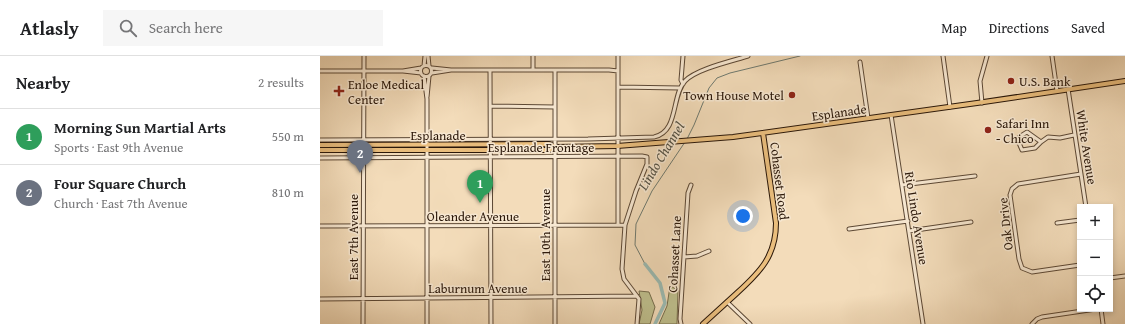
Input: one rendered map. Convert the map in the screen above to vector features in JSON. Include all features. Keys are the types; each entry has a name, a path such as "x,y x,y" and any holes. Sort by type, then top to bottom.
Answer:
{"main road":[{"name":"Esplanade","path":"320,145 363,142 491,150 549,150 555,147 618,146 663,143 763,133 1125,82"},
{"name":"Cohasset Road","path":"703,324 761,270 774,242 776,223 763,133"},
{"name":"Esplanade","path":"320,150 363,150 491,144 549,144 555,147"}],"street":[{"name":"East 7th Avenue","path":"363,324 364,56"},
{"path":"426,56 422,67 427,99"},
{"path":"426,56 430,67 427,99 426,139 427,324"},
{"path":"533,56 533,70"},
{"path":"618,56 618,225"},
{"path":"682,56 681,80 683,84"},
{"name":"Esplanade Frontage","path":"320,140 363,142 426,139 651,138 661,134 666,129 680,88 689,77 698,72 746,56"},
{"path":"943,56 950,107"},
{"path":"982,102 980,81 987,56"},
{"path":"1052,56 1057,91"},
{"path":"860,62 868,118"},
{"path":"320,71 403,70 422,67 451,70 618,71"},
{"path":"403,70 423,75 451,70"},
{"path":"490,70 491,324"},
{"name":"East 10th Avenue","path":"555,70 555,324"},
{"path":"618,87 680,88"},
{"name":"White Avenue","path":"1068,89 1086,204"},
{"path":"490,106 555,106"},
{"name":"Rio Lindo Avenue","path":"891,115 923,324"},
{"path":"1042,142 1027,132 1019,137 1019,143 1022,150 1035,148 1048,137 1060,138 1074,135"},
{"name":"Esplanade Frontage","path":"320,158 647,157 647,164 625,225"},
{"name":"Oak Drive","path":"1077,265 1032,272 1022,268 1019,259 1010,195 1012,189 1018,184 1081,174"},
{"path":"902,185 975,176"},
{"name":"Cohasset Lane","path":"681,324 680,319 688,193 691,185"},
{"path":"1057,223 1077,220"},
{"path":"849,229 908,221"},
{"path":"909,231 971,222"},
{"path":"625,225 622,269 624,279 637,296 639,303 637,324"},
{"name":"Oleander Avenue","path":"320,226 625,225"},
{"path":"684,256 697,256 709,251"},
{"path":"1113,278 1125,276"},
{"name":"Laburnum Avenue","path":"320,299 637,296"},
{"path":"727,302 750,324"},
{"path":"1032,324 1039,318 1077,312"},
{"path":"1101,312 1103,324"}],"green space":[{"path":"670,286 678,290 677,324 659,324 667,306"},
{"path":"639,291 649,292 655,307 650,324 639,324 642,310"}],"waterway":[{"name":"Lindo Channel","path":"687,139 709,88 717,78 730,73 800,56"},
{"name":"Lindo Channel","path":"645,264 635,245 636,224 652,191 685,142"},
{"name":"Lindo Channel","path":"645,264 660,283 665,303 655,324"}],"place":[{"name":"U.S. Bank","path":"1011,81"},
{"name":"Enloe Medical Center","path":"339,91"},
{"name":"Town House Motel","path":"792,95"},
{"name":"Safari Inn - Chico","path":"988,130"},
{"name":"Four Square Church","path":"360,173"},
{"name":"Morning Sun Martial Arts","path":"480,203"}]}
